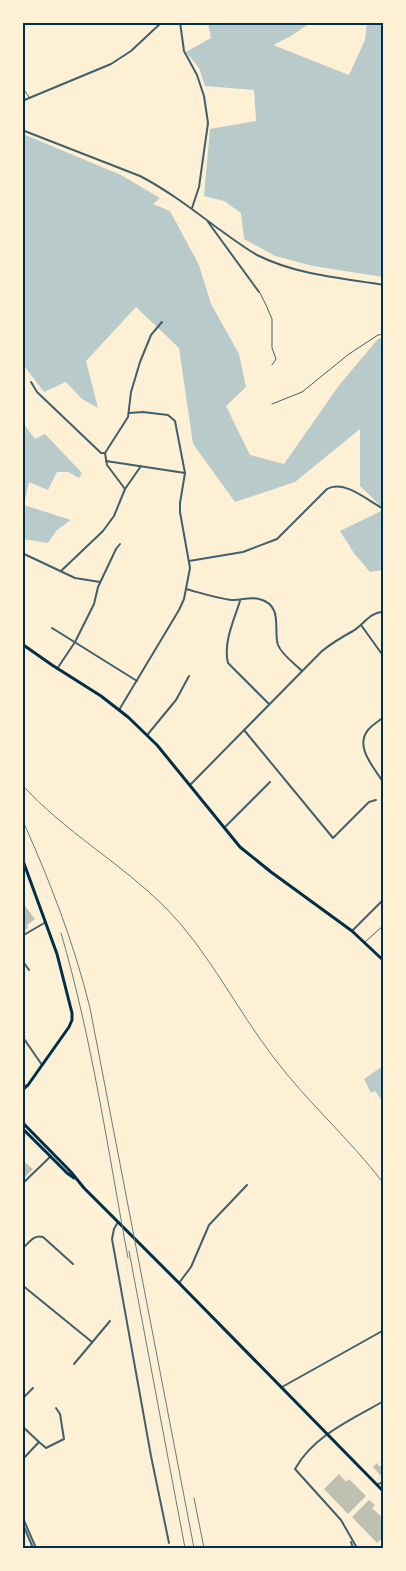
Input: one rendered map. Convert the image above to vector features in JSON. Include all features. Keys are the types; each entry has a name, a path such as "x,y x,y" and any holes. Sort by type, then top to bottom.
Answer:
{"main road":[{"path":"22,644 57,669 101,696 148,734 240,847 256,861 352,931 384,961"},
{"path":"22,858 57,954 70,1003 72,1020 69,1027 23,1089"},
{"path":"22,1122 67,1173 76,1179 384,1492"},
{"path":"22,1128 52,1155"}],"street":[{"path":"22,101 111,64 131,51 162,22"},
{"path":"180,22 184,51 197,75 204,96 208,123 198,187 192,209"},
{"path":"22,130 140,176 158,185 251,251 285,267 325,276 384,285"},
{"path":"207,220 259,292"},
{"path":"124,489 107,465 105,453 128,417 131,392 147,344 151,335 162,322"},
{"path":"31,382 37,392 100,453 105,453"},
{"path":"120,710 179,610 190,568 180,512 185,473 175,421 171,416 129,412"},
{"path":"106,461 185,473"},
{"path":"61,571 103,531 114,516 124,489 141,466"},
{"path":"189,561 243,552 276,539 332,486 344,487 384,509"},
{"path":"57,669 75,642 94,604 100,582 120,544"},
{"path":"22,553 75,578 100,582"},
{"path":"186,589 233,600 258,598 264,601 275,614 278,624 277,640 282,652 302,671"},
{"path":"240,600 227,645 228,663 269,704"},
{"path":"190,785 322,651 373,615 381,611 384,612"},
{"path":"361,625 384,657"},
{"path":"52,628 138,681"},
{"path":"148,734 176,700 189,676"},
{"path":"381,779 366,755 363,738 368,729 384,717"},
{"path":"244,730 332,838 369,802 376,800"},
{"path":"224,828 270,782"},
{"path":"352,931 384,899"},
{"path":"22,936 46,922"},
{"path":"22,960 29,970"},
{"path":"22,1036 42,1065"},
{"path":"22,1184 52,1155"},
{"path":"179,1283 191,1267 209,1226 247,1185"},
{"path":"118,1222 112,1239 150,1456 169,1543"},
{"path":"22,1249 35,1237 39,1236 44,1238 73,1264"},
{"path":"22,1285 92,1342"},
{"path":"74,1364 110,1321"},
{"path":"282,1387 384,1330"},
{"path":"22,1399 33,1388"},
{"path":"357,1548 341,1520 295,1469 298,1463 327,1434 384,1401"},
{"path":"22,1426 46,1448 64,1439 60,1414 56,1408"},
{"path":"22,1460 39,1442"},
{"path":"377,1485 384,1481"},
{"path":"22,1516 34,1548"},
{"path":"22,1522 34,1548"},
{"path":"350,1537 353,1548"}],"lane":[{"path":"22,87 30,98"},
{"path":"259,292 272,320 272,348 276,359 272,365"},
{"path":"272,404 302,392 349,354 384,334"},
{"path":"365,943 384,925"}],"shaded area":[{"path":"208,23 310,23 273,45 349,75 365,40 367,23 383,23 383,277 313,266 275,256 244,239 241,213 224,201 204,196 210,129 256,121 254,90 205,86 199,68 186,52 211,38"},
{"path":"23,134 121,175 160,198 153,204 170,211 199,265 211,304 239,354 246,387 226,406 250,455 284,464 340,384 378,339 383,338 383,508 360,486 360,429 295,482 235,502 193,444 179,348 136,307 86,361 98,408 82,399 66,382 44,392 25,367 23,368"},
{"path":"23,423 35,439 45,434 82,473 79,478 68,472 57,472 48,490 29,482 24,505 71,520 57,530 48,543 23,539"},
{"path":"383,510 383,570 370,572 354,553 340,531"},
{"path":"383,1066 383,1102 375,1091 371,1093 364,1079"}],"building":[{"path":"22,902 35,919 22,932"},
{"path":"22,1160 33,1169 22,1180"},
{"path":"377,1463 379,1466 384,1466 384,1473 380,1475 373,1467"},
{"path":"339,1474 346,1482 349,1479 366,1496 348,1514 324,1489"},
{"path":"369,1500 375,1505 372,1508 384,1519 384,1537 377,1543 352,1517"}],"railway":[{"path":"22,785 56,818 131,876 166,908 196,943 274,1058 384,1184"},
{"path":"22,819 61,912 90,1008 194,1548"},
{"path":"61,933 91,1054 128,1258"},
{"path":"129,1251 185,1548"},
{"path":"194,1498 204,1548"}]}
